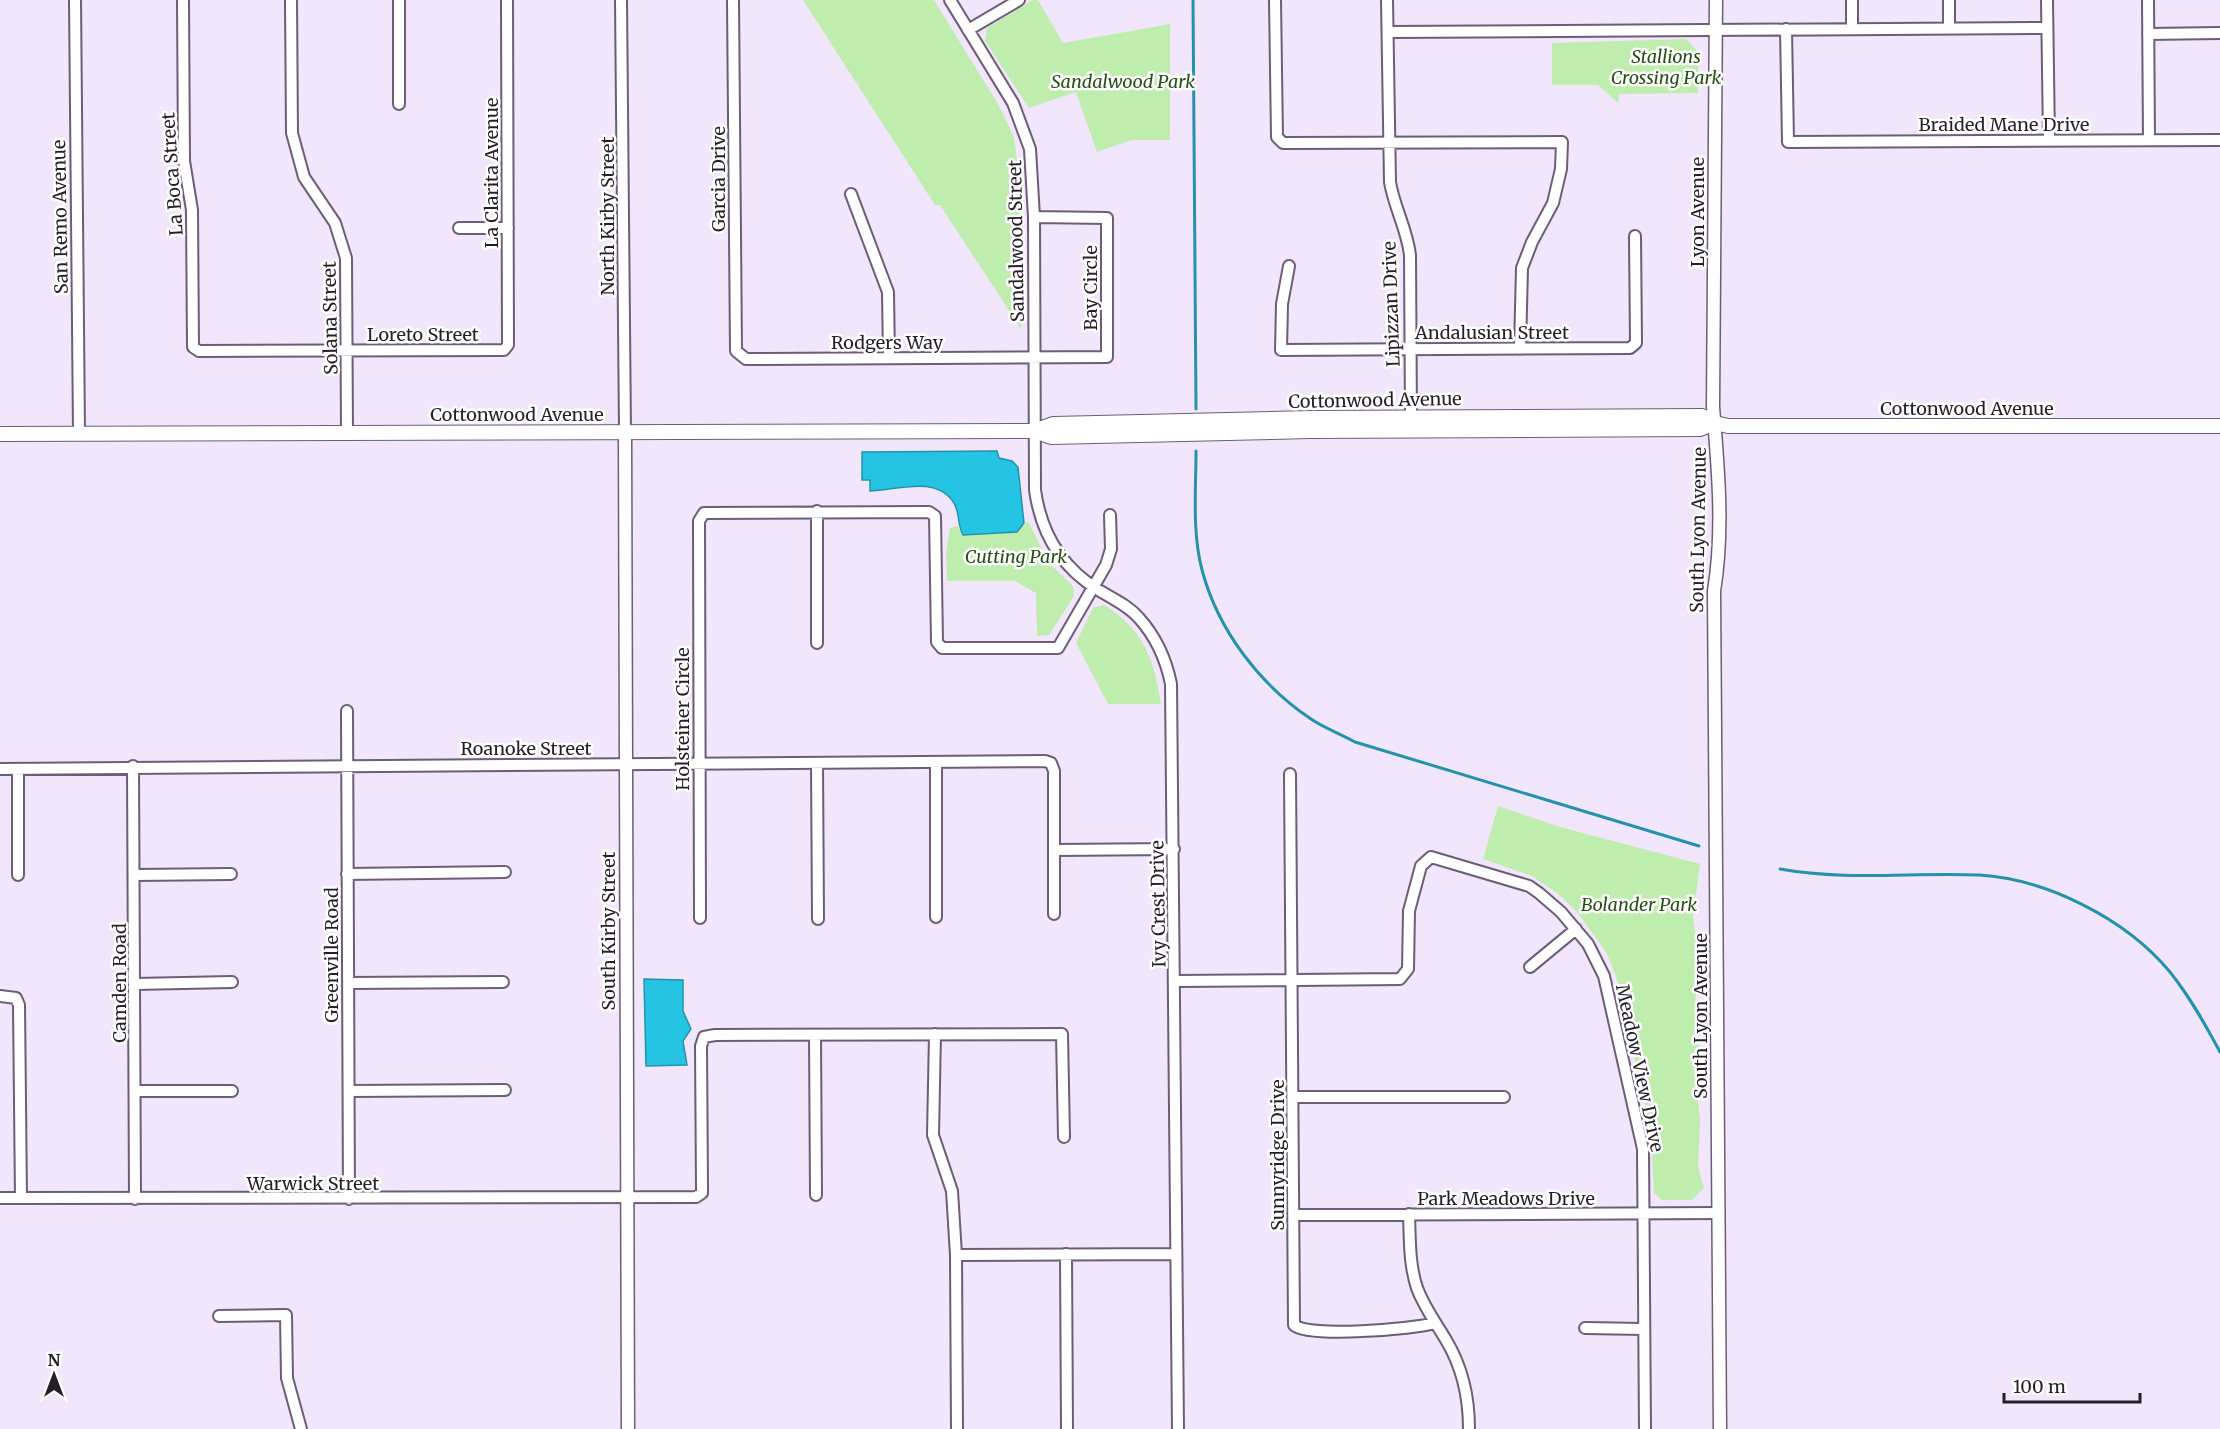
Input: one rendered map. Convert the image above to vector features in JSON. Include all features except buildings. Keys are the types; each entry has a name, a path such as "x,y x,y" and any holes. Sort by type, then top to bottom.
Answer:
{"main road":[{"name":"Cottonwood Avenue","path":"0,434 1034,431 1053,424 1411,424 1700,429 1715,423 1728,426 2220,426"}],"street":[{"name":"San Remo Avenue","path":"75,0 79,433"},
{"name":"La Boca Street","path":"183,0 184,161 192,210 193,347"},
{"name":"Solana Street","path":"291,0 293,141 304,177 335,223 344,246 347,272 347,432"},
{"path":"399,0 399,104"},
{"name":"La Clarita Avenue","path":"507,0 508,345"},
{"name":"North Kirby Street","path":"621,0 625,432"},
{"name":"Garcia Drive","path":"733,0 736,351 740,356"},
{"name":"Sandalwood Street","path":"950,0 1013,103 1026,133 1033,168 1034,431"},
{"path":"968,30 1019,0"},
{"path":"1275,0 1277,137 1283,143 1562,142 1561,169 1553,204 1532,242 1522,268 1520,349"},
{"name":"Lipizzan Drive","path":"1387,0 1388,143 1392,196 1405,228 1410,255 1411,424"},
{"name":"Lyon Avenue","path":"1715,423 1716,0"},
{"path":"1852,0 1852,29"},
{"path":"1949,0 1949,28"},
{"path":"2047,0 2049,140"},
{"path":"2148,0 2149,140"},
{"path":"1388,32 2047,28"},
{"name":"Braided Mane Drive","path":"1786,29 1788,142 2220,140"},
{"path":"2148,34 2220,33"},
{"path":"851,194 886,286 890,308 889,358"},
{"name":"Bay Circle","path":"1034,217 1107,218 1107,357 1034,357"},
{"path":"459,228 508,228"},
{"name":"Andalusian Street","path":"1289,266 1282,303 1281,350 1630,348 1636,343 1635,236"},
{"name":"Loreto Street","path":"193,347 198,351 347,351 504,350 508,345"},
{"name":"Rodgers Way","path":"740,356 746,359 1034,357"},
{"name":"South Lyon Avenue","path":"1715,423 1718,437 1719,529 1719,564 1714,603 1720,1429"},
{"name":"Ivy Crest Drive","path":"1034,431 1035,490 1044,527 1062,559 1076,574 1138,617 1159,646 1167,665 1173,705 1178,1429"},
{"name":"South Kirby Street","path":"625,432 628,1429"},
{"path":"817,643 817,511 929,512 935,516 938,642 942,648 1058,648 1109,557 1110,515"},
{"name":"Holsteiner Circle","path":"700,918 699,521 704,513 817,511"},
{"name":"Greenville Road","path":"347,711 349,1199"},
{"path":"817,763 818,919"},
{"path":"936,763 936,917"},
{"name":"Roanoke Street","path":"0,769 133,766 1051,763 1054,771 1055,850"},
{"name":"Camden Road","path":"133,766 135,1199"},
{"path":"18,769 18,876"},
{"name":"Sunnyridge Drive","path":"1290,774 1293,1321 1297,1328 1340,1331 1403,1329 1435,1323"},
{"path":"1054,914 1055,850 1174,849"},
{"name":"Meadow View Drive","path":"1292,981 1395,980 1403,976 1408,969 1409,911 1421,866 1427,859 1436,857 1529,886 1562,912 1576,928 1597,957 1604,976 1643,1149 1645,1429"},
{"path":"347,874 505,872"},
{"path":"135,875 231,874"},
{"path":"1530,967 1576,928"},
{"path":"1176,981 1292,981"},
{"path":"135,984 232,982"},
{"path":"348,983 503,982"},
{"path":"0,996 16,998 19,1005 21,1198"},
{"path":"935,1034 933,1135 952,1191 956,1255 957,1429"},
{"path":"816,1195 815,1035 1062,1034 1064,1137"},
{"name":"Warwick Street","path":"0,1198 696,1197 702,1193 701,1046 704,1037 815,1035"},
{"path":"349,1091 505,1090"},
{"path":"135,1092 232,1091"},
{"path":"1293,1097 1504,1097"},
{"name":"Park Meadows Drive","path":"1294,1215 1719,1213"},
{"path":"1409,1214 1412,1269 1417,1287 1455,1356 1462,1375 1469,1409 1469,1429"},
{"path":"1066,1254 1067,1429"},
{"path":"956,1255 1176,1254"},
{"path":"219,1316 286,1315 287,1378 301,1429"},
{"path":"1585,1328 1644,1329"}],"green space":[{"path":"803,0 934,0 998,104 1014,137 1019,176 1021,329 940,205 935,205"},
{"name":"Sandalwood Park","path":"1033,0 1038,0 1063,43 1170,24 1170,140 1132,140 1097,152 1076,92 1029,108 985,41 987,28"},
{"name":"Stallions Crossing Park","path":"1686,39 1698,52 1698,93 1619,94 1618,103 1598,85 1552,85 1552,43"},
{"name":"Cutting Park","path":"1028,521 1049,563 1073,586 1074,596 1049,635 1037,636 1036,593 1015,581 947,581 946,553 950,528 958,526 964,535 1022,527"},
{"name":"Cutting Park","path":"1104,605 1129,625 1145,647 1155,673 1161,704 1108,704 1076,643 1093,608"},
{"name":"Bolander Park","path":"1498,806 1560,827 1700,864 1693,917 1700,966 1695,1001 1699,1044 1695,1073 1700,1120 1698,1167 1704,1188 1692,1200 1662,1200 1654,1193 1651,1131 1616,976 1606,952 1577,912 1557,893 1532,876 1483,859"}],"water":[{"path":"997,451 999,458 1012,461 1018,467 1024,523 1017,532 963,535 954,503 946,494 937,489 915,486 870,491 870,480 862,480 862,452"},
{"path":"644,979 683,980 683,1011 691,1029 683,1041 687,1065 646,1066"}],"waterway":[{"path":"1193,0 1196,409"},
{"path":"1196,451 1197,541 1209,592 1218,614 1243,654 1274,689 1292,705 1316,722 1355,742 1699,846"},
{"path":"1780,869 1830,875 1979,875 2005,878 2058,893 2108,919 2152,953 2184,991 2220,1052"}]}
